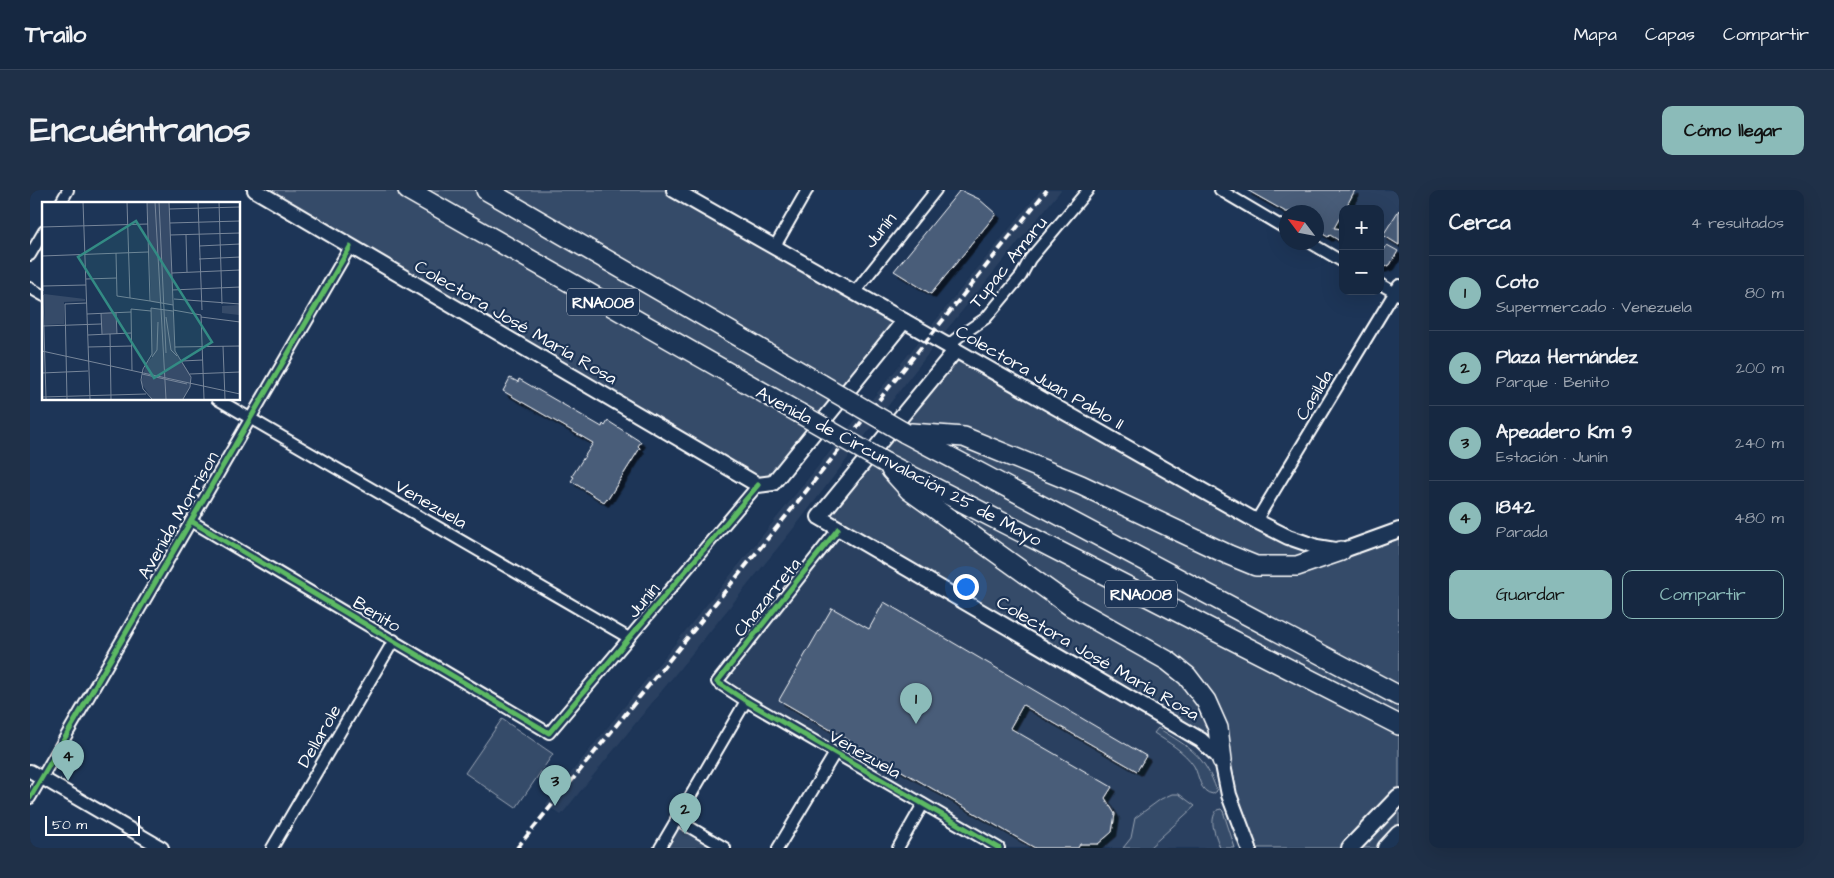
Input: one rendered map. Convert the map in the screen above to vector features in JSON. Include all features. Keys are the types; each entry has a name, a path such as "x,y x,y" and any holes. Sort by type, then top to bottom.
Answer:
{"highway":[{"name":"Avenida de Circunvalación 25 de Mayo","path":"408,190 884,462 1399,725"},
{"name":"Avenida de Circunvalación 25 de Mayo","path":"486,190 905,433 1399,696"},
{"path":"905,433 964,437 1081,485 1256,566 1296,566 1341,551"},
{"path":"884,462 909,490 1072,608 1168,661 1187,676 1206,701 1218,728 1222,760"}],"main road":[{"name":"Colectora José María Rosa","path":"255,190 758,485"},
{"name":"Colectora Juan Pablo II","path":"674,190 1256,521 1288,537 1317,547 1341,551 1399,530"},
{"name":"Junín","path":"758,485 773,483 904,321"},
{"name":"Colectora José María Rosa","path":"951,348 819,517 838,530 1170,721 1201,740 1222,760"},
{"path":"1222,760 1229,795 1249,848"},
{"path":"1350,848 1399,797"},
{"path":"1386,848 1399,834"}],"street":[{"path":"61,202 68,190"},
{"path":"774,248 807,190"},
{"name":"Junín","path":"854,293 936,190"},
{"name":"Tupac Amaru","path":"951,348 986,318 1021,276 1030,259 1088,190"},
{"path":"1220,190 1279,225"},
{"path":"30,255 42,234"},
{"name":"Avenida Morrison","path":"30,798 350,247"},
{"path":"1323,250 1339,260"},
{"path":"1384,286 1398,291"},
{"path":"30,288 42,295"},
{"name":"Casilda","path":"1256,521 1398,291"},
{"name":"Venezuela","path":"219,400 629,638"},
{"name":"Junín","path":"549,733 758,485"},
{"name":"Benito","path":"191,521 549,733"},
{"name":"Chazarreta","path":"717,682 838,530"},
{"name":"Dellarole","path":"272,848 394,640"},
{"name":"Venezuela","path":"717,682 746,701 999,848"},
{"path":"660,848 746,701"},
{"path":"778,848 835,753"},
{"path":"30,771 162,848"},
{"path":"898,848 923,804"},
{"path":"676,819 725,848"}],"shaded area":[{"path":"255,190 674,190 904,321 773,483 758,485"},
{"path":"1041,190 1061,190 948,328 797,524 561,815 546,804"},
{"path":"1247,190 1399,190 1399,250 1390,265 1384,264 1384,205 1339,205 1339,243 1324,234 1324,205 1279,205 1279,209"},
{"path":"955,351 1256,521 1341,551 1399,530 1399,848 1249,848 1222,760 819,517"},
{"path":"838,529 1222,760 1249,848 999,848 717,682"},
{"path":"502,719 553,754 516,808 465,773"},
{"path":"1158,728 1195,753 1207,768 1217,791 1213,794 1208,793 1202,787 1194,766 1186,756 1154,733"},
{"path":"1172,794 1179,794 1195,806 1149,848 1123,848 1131,838 1135,818 1161,799"},
{"path":"1221,809 1235,848 1220,848 1213,819 1217,810"},
{"path":"676,819 725,848 660,848"}],"building":[{"path":"960,190 979,199 996,214 931,294 894,271"},
{"path":"1247,190 1355,190 1347,205 1339,205 1339,219 1334,228 1339,229 1339,241 1330,235 1328,237 1324,235 1324,205 1279,205 1279,208"},
{"path":"1399,210 1399,245 1384,236"},
{"path":"1387,245 1398,251 1390,265 1384,267 1384,250"},
{"path":"510,378 518,382 519,379 602,427 608,421 641,442 638,446 640,448 608,499 604,502 571,481 574,477 572,476 593,443 503,391"},
{"path":"884,602 1146,756 1137,771 1023,705 1010,728 1112,787 1105,798 1115,814 1112,832 1098,844 1080,844 1078,848 1035,848 779,700 832,608 869,629"}],"railway":[{"path":"517,848 1047,190"}],"cycle path":[{"path":"30,798 350,247"},
{"path":"191,521 549,733 758,485"},
{"path":"838,529 717,682 746,701 999,848"}],"place":[{"name":"Coto","path":"916,724"},
{"name":"1842","path":"68,781"},
{"name":"Apeadero Km 9","path":"555,806"},
{"name":"Plaza Hernández","path":"685,834"}]}
